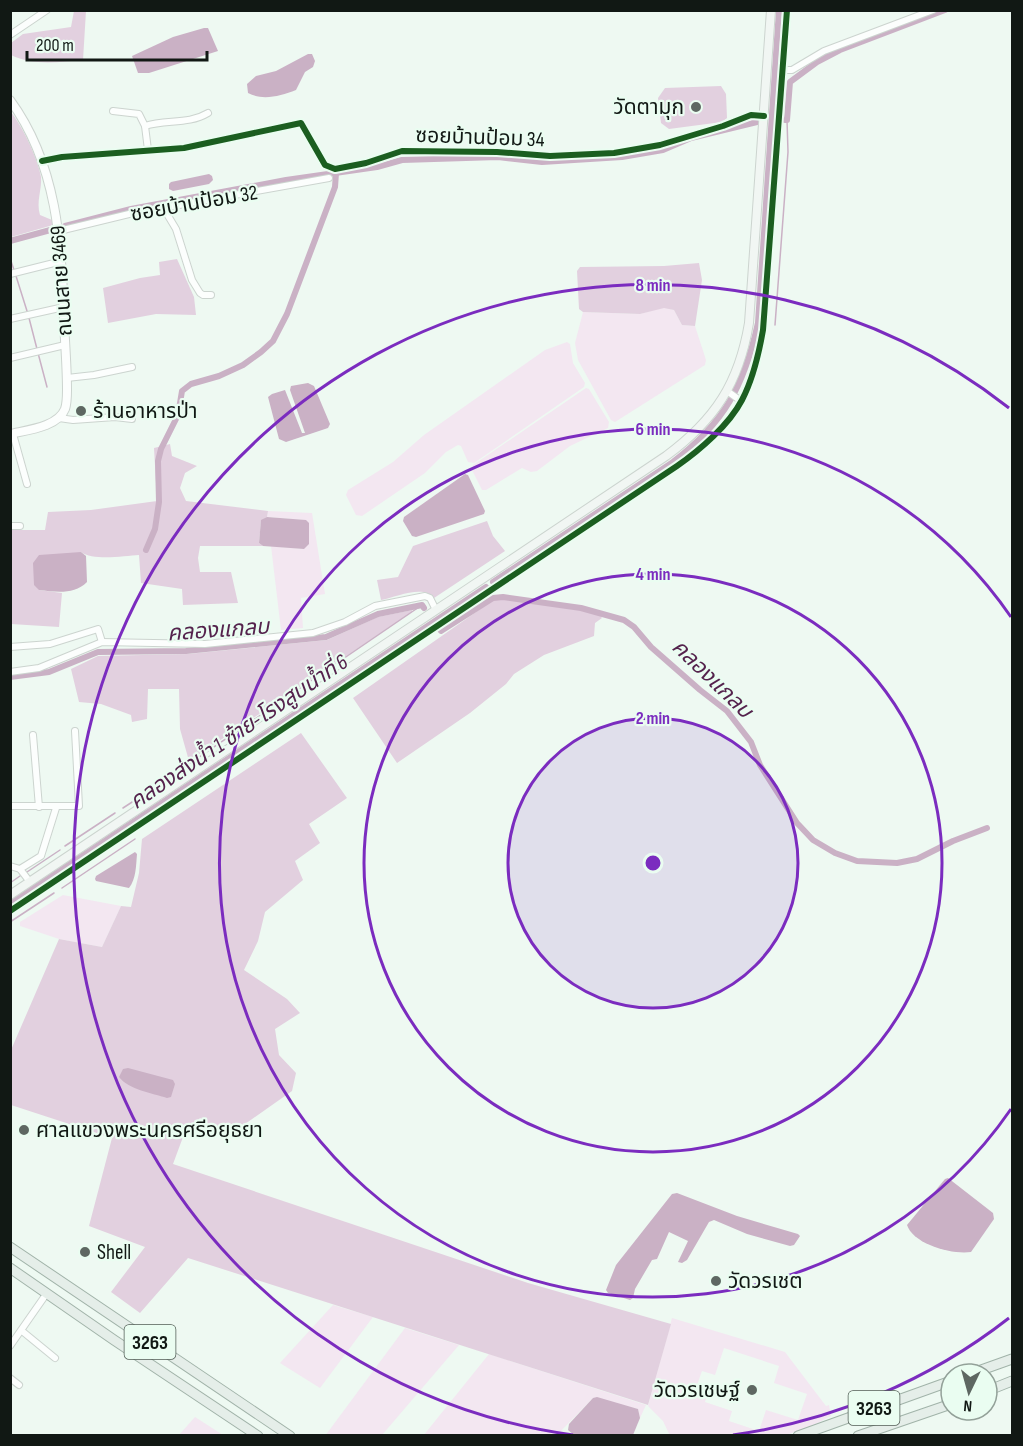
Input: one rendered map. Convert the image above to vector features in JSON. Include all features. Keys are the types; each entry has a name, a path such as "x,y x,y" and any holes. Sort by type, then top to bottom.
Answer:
{"main road":[{"path":"10,895 40,882 238,752 482,579 561,535 684,443 734,396 749,323 771,10"},
{"name":"3263","path":"10,1248 290,1436"},
{"name":"3263","path":"10,1268 258,1436"},
{"path":"138,1355 148,1340"},
{"name":"3263","path":"798,1436 939,1385"},
{"name":"3263","path":"858,1436 939,1408"}],"street":[{"path":"10,35 47,10"},
{"path":"10,911 40,882 493,587 561,535 693,455 722,426 734,396 756,361 765,321 787,10"},
{"path":"783,70 792,70 824,51 933,10"},
{"name":"ถนนสาย 3469","path":"10,100 19,111 42,161 54,201 59,231 67,378 65,408 59,418"},
{"path":"113,111 139,114 145,126 148,150"},
{"path":"145,126 154,123 183,122 200,118 208,113"},
{"name":"ซอยบ้านป้อม 34","path":"42,161 184,148 300,123 325,165 335,170 402,151 497,152 550,156 614,153 660,145 723,126 747,116 764,116"},
{"name":"ซอยบ้านป้อม 32","path":"59,231 129,214 329,178"},
{"path":"164,209 176,229 192,280 200,293 211,295"},
{"path":"10,274 62,261"},
{"path":"10,319 64,307"},
{"path":"10,358 65,345"},
{"path":"67,378 132,367"},
{"path":"27,484 12,434 59,418 73,420 115,417 132,419"},
{"path":"10,526 20,526"},
{"path":"482,579 493,587"},
{"path":"10,672 39,668 102,642 205,644 313,633 345,622 375,606 425,596 430,598 436,610"},
{"path":"10,647 50,644 98,629 102,642"},
{"path":"10,806 56,808 77,807 80,804 75,731"},
{"path":"33,735 39,807"},
{"path":"20,869 41,856 56,808"},
{"path":"10,866 20,869 40,882"},
{"path":"10,1346 47,1293"},
{"path":"22,1331 55,1358"},
{"path":"10,1378 19,1385"}],"shaded area":[{"path":"74,11 86,11 83,60 37,62 11,55 11,43 23,34 71,27"},
{"path":"208,28 218,51 149,73 138,73 132,56 173,37"},
{"path":"312,54 315,61 313,67 305,72 296,90 266,97 248,93 247,84 256,76 276,71"},
{"path":"721,86 726,94 727,118 722,122 669,129 661,123 658,98 665,88"},
{"path":"10,111 24,133 39,170 41,177 40,215 52,220 53,225 11,237"},
{"path":"209,174 213,180 209,184 173,191 169,189 171,182"},
{"path":"177,259 194,297 196,315 156,314 108,323 103,288 160,275 159,262"},
{"path":"699,263 702,280 695,326 682,325 674,310 664,308 640,314 583,312 579,309 577,271 580,267 664,266"},
{"path":"664,307 674,310 682,325 695,326 706,360 705,365 615,422 611,420 578,360 575,343 583,312 640,314"},
{"path":"567,342 570,344 573,363 585,383 584,387 474,463 468,462 461,446 458,445 446,452 425,473 362,516 356,515 346,495 348,490 393,462 424,435 545,350"},
{"path":"308,383 314,386 330,424 328,428 286,442 279,439 268,397 285,390 302,433 305,433 290,390 291,386"},
{"path":"586,388 589,389 609,422 608,428 570,446 537,471 531,472 522,468 486,490 482,490 472,470 473,465"},
{"path":"170,444 172,456 197,466 185,473 180,488 186,501 268,511 267,517 261,521 259,543 263,546 200,546 198,558 200,572 231,572 238,603 183,605 182,589 141,583 139,555 101,557 81,552 39,590 62,593 59,627 11,624 11,530 45,530 48,512 91,510 157,501 154,448"},
{"path":"465,474 468,475 485,511 484,514 416,537 412,536 403,521 404,517"},
{"path":"268,511 312,513 325,594 301,598 303,628 281,630 271,546 304,549 305,520 267,517"},
{"path":"267,517 306,520 309,523 309,544 304,549 263,546 259,543 261,520"},
{"path":"487,521 493,536 505,551 434,598 424,592 417,592 381,600 377,580 398,577 413,546"},
{"path":"81,552 86,556 87,582 82,586 71,591 58,592 39,590 34,585 33,563 39,555"},
{"path":"499,596 580,608 599,614 602,618 595,623 594,636 544,655 514,674 506,684 470,713 397,763 353,698"},
{"path":"412,610 189,761 180,729 179,689 148,689 147,719 132,722 131,715 101,704 79,702 71,669 98,656 188,654 327,640 378,617"},
{"path":"301,733 347,798 309,824 320,843 295,861 303,880 265,912 258,941 244,970 287,999 300,1013 275,1029 279,1055 296,1073 292,1091 228,1136 200,1118 183,1137 173,1164 528,1283 671,1324 648,1405 188,1258 140,1313 111,1292 145,1247 89,1226 112,1138 11,1105 11,1050 59,939 102,947 121,906 131,907 139,873 142,839"},
{"path":"135,852 137,854 135,872 129,888 96,881 96,876"},
{"path":"63,895 121,906 102,947 59,939 20,926 20,922"},
{"path":"128,1068 173,1080 175,1084 171,1097 167,1098 141,1090 123,1081 119,1077 123,1069"},
{"path":"948,1178 993,1213 994,1219 971,1252 954,1252 934,1247 917,1238 907,1225"},
{"path":"677,1193 737,1216 800,1236 794,1245 790,1246 747,1234 714,1220 709,1222 687,1260 682,1263 678,1262 688,1241 669,1232 657,1259 652,1260 635,1289 633,1298 630,1300 608,1293 606,1290 616,1265 672,1194"},
{"path":"333,1305 373,1317 320,1388 280,1363"},
{"path":"672,1318 785,1352 826,1406 829,1405 831,1416 812,1426 786,1435 670,1436 663,1421 648,1406","holes":["724,1348 779,1366 774,1383 807,1394 798,1420 766,1410 759,1431 729,1421 732,1411 705,1402 709,1389 697,1385 702,1371 715,1375"]},
{"path":"405,1328 459,1345 382,1435 325,1436"},
{"path":"489,1354 646,1405 640,1418 638,1409 593,1398 557,1435 423,1436"},
{"path":"597,1397 638,1409 640,1418 633,1435 574,1435 568,1430 569,1424 593,1398"},
{"path":"195,1417 223,1435 179,1435"}],"waterway":[{"name":"คลองส่งน้ำ 1 ซ้าย-โรงสูบน้ำที่ 6","path":"493,582 673,462 691,447 719,417 739,384 758,323 779,10"},
{"path":"785,120 787,120 790,82 817,62 840,50 945,10"},
{"path":"775,325 788,152 787,120"},
{"path":"65,226 131,209 286,180 377,167 402,160 498,157 542,162 622,157 663,150 691,138 757,122"},
{"path":"146,550 155,529 159,502 158,461 161,449 178,415 182,391 191,384 219,376 243,365 273,341 287,314 335,187 336,173"},
{"path":"10,241 54,229"},
{"path":"10,258 14,270"},
{"path":"16,276 27,311"},
{"path":"29,318 37,349"},
{"path":"38,353 47,387"},
{"name":"คลองส่งน้ำ 1 ซ้าย-โรงสูบน้ำที่ 6","path":"10,904 486,587"},
{"name":"คลองแกลบ","path":"439,629 441,631 493,598 503,597 581,608 624,620 634,627 651,647 727,711 751,742 760,765 797,823 813,840 835,853 857,861 897,863 917,859 953,841 987,828"},
{"path":"186,766 422,605"},
{"name":"คลองแกลบ","path":"10,677 49,672 98,652 186,651 326,637 378,614 422,605 424,608"},
{"path":"154,787 178,771"},
{"path":"123,808 149,791"},
{"path":"65,846 115,813"},
{"path":"62,888 135,839"},
{"path":"27,872 60,850"},
{"path":"10,883 20,876"},
{"path":"10,922 54,893"}],"cycle path":[{"path":"10,911 677,466 704,445 730,419 749,383 763,330 787,10"},
{"path":"42,161 62,157 184,148 301,123 325,165 335,169 366,163 402,151 497,152 550,156 614,153 660,145 751,115 764,116"}],"place":[{"name":"วัดตามุก","path":"696,107"},
{"name":"ร้านอาหารป่า","path":"81,411"},
{"name":"ศาลแขวงพระนครศรีอยุธยา","path":"24,1130"},
{"name":"Shell","path":"85,1252"},
{"name":"วัดวรเชต","path":"716,1281"},
{"name":"วัดวรเชษฐ์","path":"752,1390"}]}
